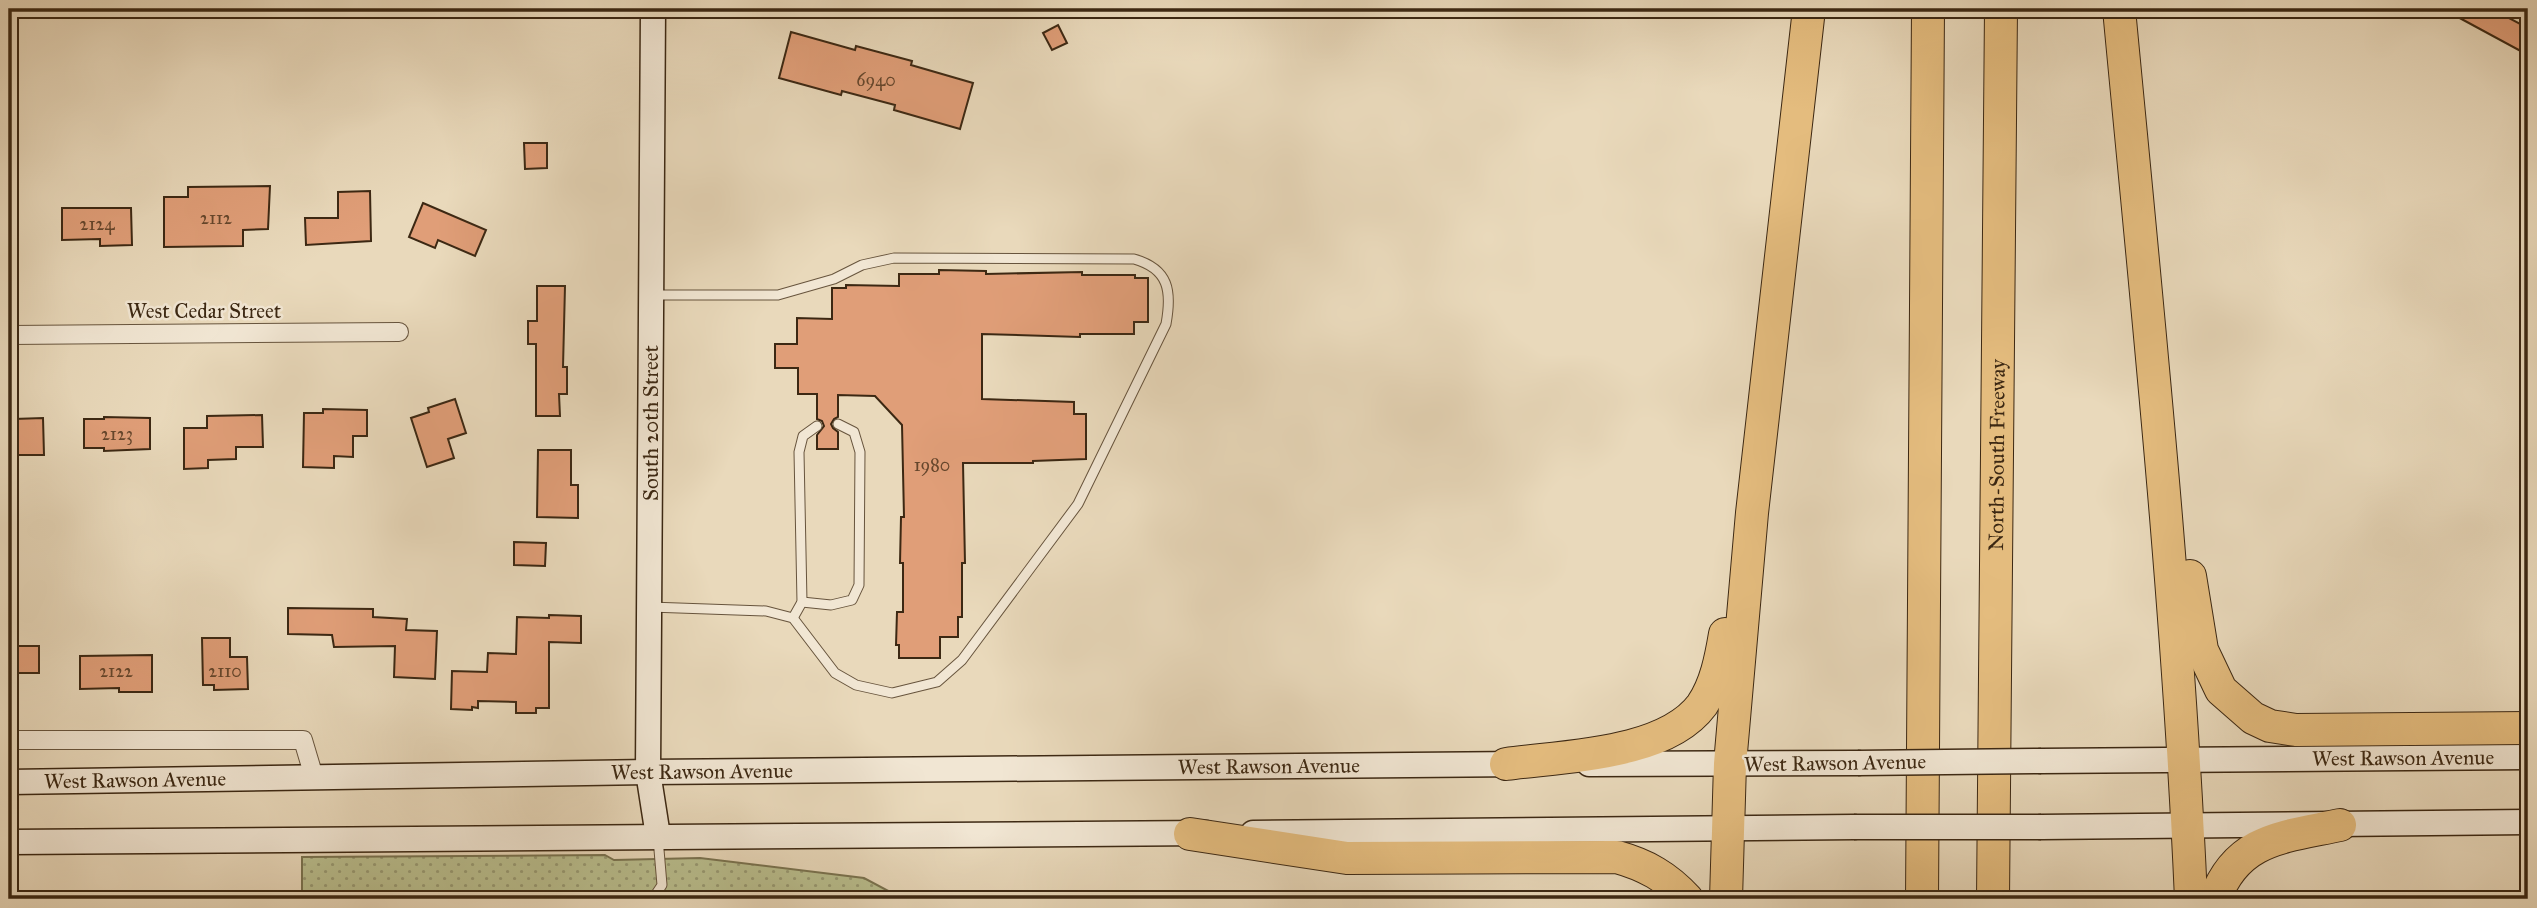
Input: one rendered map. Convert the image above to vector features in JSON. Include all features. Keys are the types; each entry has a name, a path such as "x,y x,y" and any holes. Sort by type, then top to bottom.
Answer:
{"highway":[{"path":"1727,899 1730,764 1752,513 1810,9"},
{"path":"1922,899 1928,9"},
{"name":"North-South Freeway","path":"1993,899 2001,9"},
{"path":"2119,9 2186,761 2191,899"},
{"path":"2156,402 2176,482 2202,650 2221,690 2233,702 2253,718 2270,726 2296,730 2528,728"},
{"path":"1506,764 1615,750 1671,732 1689,720 1703,704 1715,678 1733,579 1752,513"},
{"path":"2215,899 2224,879 2249,850 2276,839 2340,825"},
{"path":"1190,834 1347,858 1617,857 1657,873 1687,899"}],"main road":[{"name":"South 20th Street","path":"653,9 648,772 658,836"},
{"name":"West Rawson Avenue","path":"9,782 648,772 2528,757"},
{"path":"9,842 2528,822"}],"street":[{"path":"984,9 995,9"},
{"name":"West Cedar Street","path":"9,335 399,332"},
{"path":"9,740 303,740 314,777"}],"lane":[{"path":"649,607 766,611 793,618 835,673 856,685 892,693 937,682 962,660 1078,503 1166,324 1170,300 1164,279 1150,264 1134,259 894,258 862,265 834,279 778,295 652,295"},
{"path":"802,602 831,605 852,600 859,585 860,452 854,432 838,425"},
{"path":"793,618 802,602 799,452 803,436 817,426"},
{"path":"644,899 654,897 662,885 658,836"}],"green space":[{"path":"605,855 614,860 700,858 864,878 892,893 985,899 302,899 302,857"}],"building":[{"path":"2443,9 2492,9 2528,28 2528,55"},
{"path":"1058,25 1067,43 1052,50 1043,33"},
{"path":"791,32 855,50 856,46 912,61 911,65 973,83 960,129 894,110 895,105 842,91 841,95 779,78"},
{"path":"524,143 547,143 547,168 525,169"},
{"path":"270,186 268,229 243,230 243,246 164,247 164,197 188,197 188,187"},
{"path":"370,191 371,241 306,245 305,218 338,218 338,192"},
{"path":"423,203 486,230 475,256 438,240 435,248 409,237"},
{"path":"62,208 131,208 132,245 100,246 100,239 62,240"},
{"path":"939,270 986,271 986,274 1082,272 1082,275 1135,275 1135,278 1148,278 1148,322 1134,322 1134,334 1080,334 1080,337 982,334 982,399 1074,402 1074,414 1086,414 1086,459 1033,463 963,463 965,563 962,563 962,617 958,617 958,637 940,637 940,658 899,658 899,645 896,645 897,612 903,612 903,563 900,563 901,517 904,517 902,425 875,396 838,395 838,417 831,424 838,432 838,449 817,449 817,435 824,426 822,421 817,419 817,394 798,394 798,368 775,368 775,344 797,344 797,318 832,319 832,288 846,288 846,285 899,286 899,274 939,274"},
{"path":"537,286 565,286 563,367 567,367 567,394 559,394 560,416 536,416 536,344 528,344 528,321 537,321"},
{"path":"455,399 466,433 448,439 454,458 427,467 411,418 429,412 428,408"},
{"path":"323,409 367,410 367,436 353,436 353,457 334,456 334,468 303,467 304,413 323,413"},
{"path":"262,415 263,447 236,447 236,459 208,460 208,468 184,469 184,428 207,428 207,416"},
{"path":"43,418 44,455 9,455 9,425 14,425 14,419"},
{"path":"150,418 150,449 104,451 104,448 84,448 84,419"},
{"path":"538,450 571,450 571,485 578,485 578,518 537,517"},
{"path":"514,542 546,543 545,566 514,565"},
{"path":"288,608 373,609 373,617 407,619 406,630 437,631 435,679 394,677 395,646 334,647 332,635 288,634"},
{"path":"549,615 581,616 581,643 549,642 549,708 536,708 536,713 516,713 516,702 478,701 478,708 472,707 472,710 451,709 452,671 487,672 488,653 516,654 517,617 549,618"},
{"path":"202,638 230,638 230,657 247,657 248,689 214,690 214,685 203,685"},
{"path":"9,646 39,646 39,673 9,673"},
{"path":"152,655 152,692 119,692 119,688 80,689 80,656"}]}
